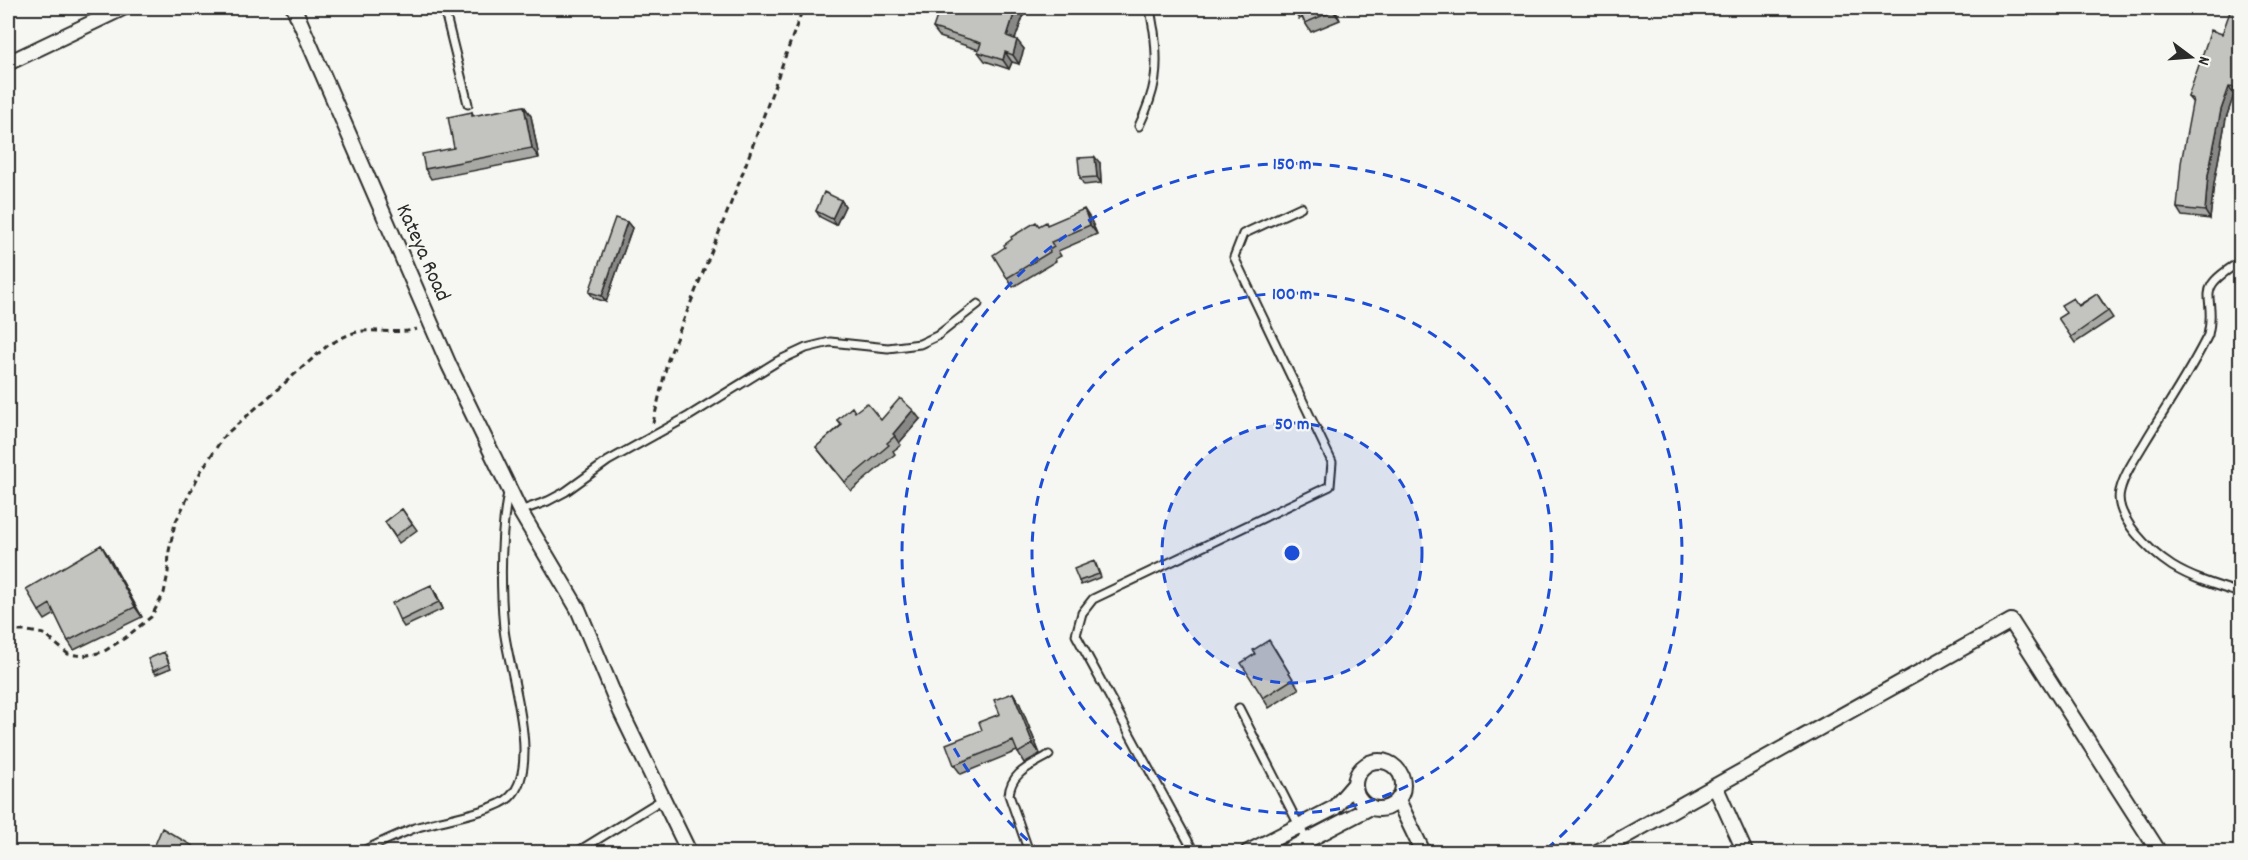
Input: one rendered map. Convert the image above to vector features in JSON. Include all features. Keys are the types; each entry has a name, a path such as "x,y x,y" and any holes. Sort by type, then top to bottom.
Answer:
{"street":[{"path":"8,63 123,8"},
{"name":"Kateya Road","path":"294,8 448,365 520,511 578,609 621,712 689,852"},
{"path":"1596,852 1716,788 2011,621 2159,852"},
{"path":"1248,852 1334,808 1354,784 1358,771 1368,763 1382,761 1390,764 1399,772 1402,780 1402,793 1394,804 1385,808 1371,807 1361,801 1354,784"},
{"path":"1716,788 1745,852"},
{"path":"1398,800 1423,852"},
{"path":"1285,852 1371,807"}],"lane":[{"path":"444,8 468,104"},
{"path":"1139,126 1150,103 1156,78 1155,43 1149,8"},
{"path":"2241,166 2237,201 2241,216"},
{"path":"1194,852 1076,635 1082,613 1093,599 1330,486 1332,462 1234,257 1244,234 1301,207"},
{"path":"2241,262 2212,282 2208,292 2211,324 2208,335 2135,459 2119,493 2120,507 2130,525 2153,551 2173,566 2200,579 2241,593"},
{"path":"520,511 565,492 608,461 689,416 778,361 806,348 830,342 888,348 920,344 937,336 978,304"},
{"path":"360,852 414,828 492,808 510,797 523,775 524,750 520,701 504,632 502,601 502,524 509,489"},
{"path":"1239,708 1307,841"},
{"path":"1029,852 1009,795 1010,786 1014,776 1049,754"},
{"path":"577,852 663,799"}],"path":[{"path":"651,436 668,358 739,183 802,8"},
{"path":"8,632 28,631 44,634 68,654 83,656 103,652 125,638 151,617 164,593 175,523 201,471 224,436 327,346 362,331 409,331 431,325"}],"building":[{"path":"940,8 965,8 979,12 980,8 1016,8 1007,36 1017,40 1013,55 1005,52 1003,60 978,52 981,43 933,28"},
{"path":"1298,8 1332,8 1333,11 1305,23"},
{"path":"2241,8 2241,79 2237,88 2229,87 2221,110 2208,175 2205,211 2177,208 2181,163 2193,99 2188,97 2211,30 2222,34 2231,9 2236,11"},
{"path":"524,106 532,148 425,169 422,154 454,148 448,117 472,112 472,116"},
{"path":"1095,157 1097,177 1080,178 1078,158"},
{"path":"824,192 841,200 832,219 816,211"},
{"path":"1084,209 1090,225 1051,242 1054,247 1049,250 1050,252 1007,278 993,255 1005,247 1004,245 1012,239 1011,237 1036,222 1039,226 1046,222 1047,225"},
{"path":"615,218 627,222 602,296 589,292"},
{"path":"2097,294 2108,311 2071,337 2058,318 2066,313 2061,305 2073,298 2079,306"},
{"path":"900,398 913,410 893,434 895,436 887,443 889,445 845,482 816,447 842,425 837,420 852,407 855,412 867,403 881,420"},
{"path":"402,509 412,524 395,536 385,522"},
{"path":"101,545 135,607 68,641 50,604 39,611 26,589"},
{"path":"1094,561 1099,574 1079,581 1074,569"},
{"path":"431,585 439,602 400,621 392,603"},
{"path":"1269,640 1293,679 1263,698 1241,663 1255,654 1253,650"},
{"path":"164,652 169,664 153,671 148,659"},
{"path":"1013,693 1033,744 1018,753 1013,741 954,765 946,744 982,730 979,722 1000,714 994,700"},
{"path":"162,828 203,852 152,852"}]}
